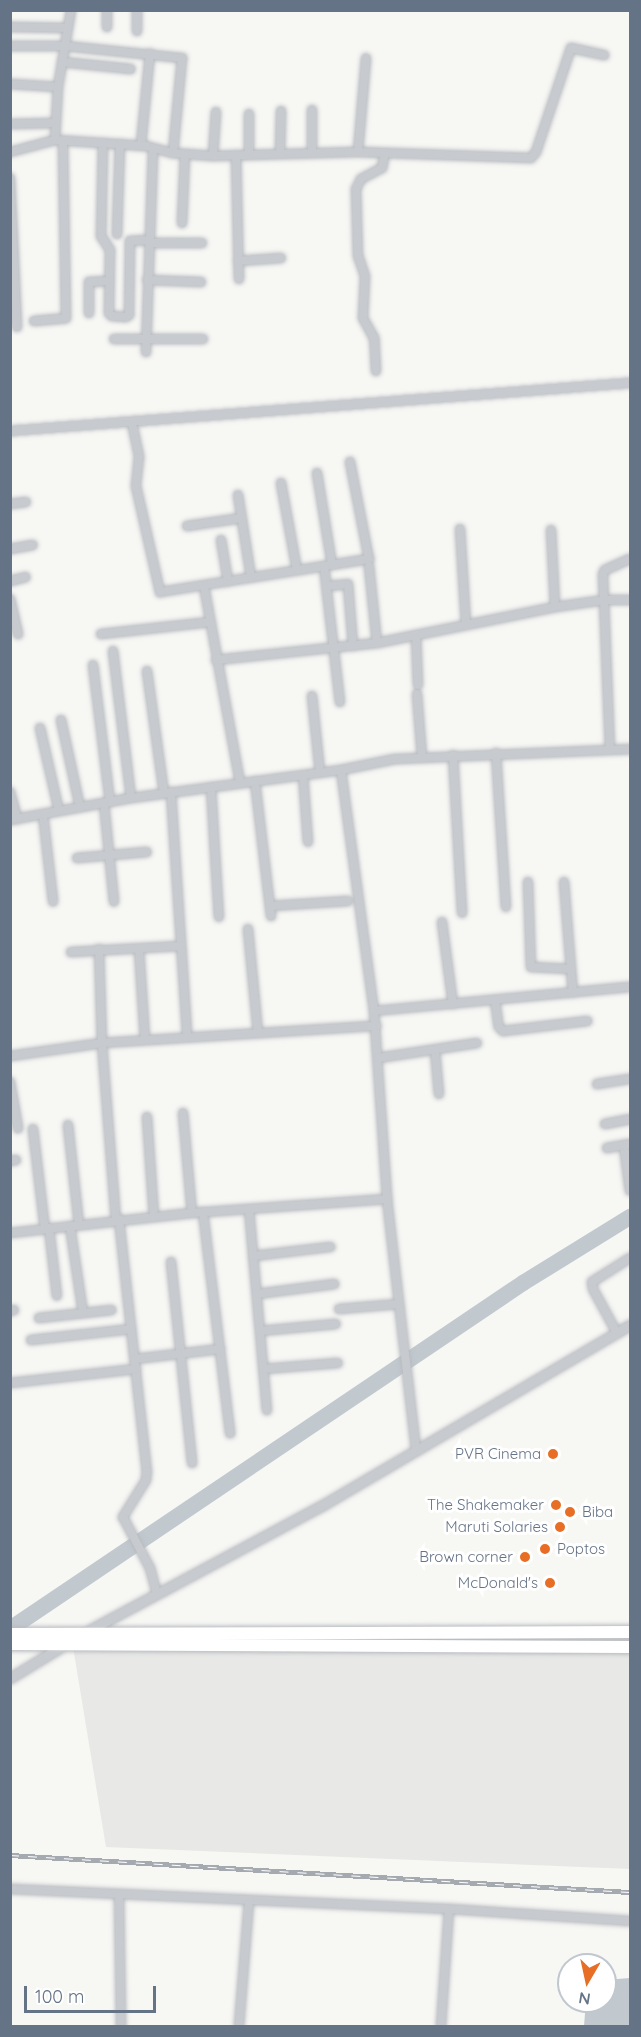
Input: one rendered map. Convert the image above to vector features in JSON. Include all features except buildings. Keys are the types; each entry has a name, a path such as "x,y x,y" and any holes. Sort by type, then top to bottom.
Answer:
{"main road":[{"path":"10,1634 630,1632"},
{"path":"572,1633 572,1647"},
{"path":"10,1644 630,1647"}],"street":[{"path":"34,321 66,318 59,140 56,123 58,87 71,10"},
{"path":"107,10 107,27"},
{"path":"137,10 137,31"},
{"path":"10,27 67,28"},
{"path":"10,46 65,46 179,56 183,61 173,153"},
{"path":"10,152 59,140 141,145 185,155 358,152 531,158 536,152 571,48 604,55"},
{"path":"141,145 150,54"},
{"path":"358,152 366,58"},
{"path":"62,62 131,69"},
{"path":"10,84 58,87"},
{"path":"312,110 312,153"},
{"path":"280,153 281,111"},
{"path":"213,156 216,112"},
{"path":"249,114 249,154"},
{"path":"12,124 56,123"},
{"path":"103,143 101,236 110,250 109,315 128,317 129,243 131,240 202,243"},
{"path":"117,234 120,144"},
{"path":"146,352 153,148"},
{"path":"376,371 374,338 363,318 365,276 359,261 356,189 361,179 382,168 385,153"},
{"path":"182,224 185,155"},
{"path":"236,155 239,279"},
{"path":"10,178 17,327"},
{"path":"238,261 281,258"},
{"path":"147,280 201,282"},
{"path":"89,313 89,282 108,281"},
{"path":"114,339 146,341 203,339"},
{"path":"10,431 630,383"},
{"path":"132,423 139,457 136,486 160,592 369,559 350,462"},
{"path":"317,474 340,702"},
{"path":"281,483 297,570"},
{"path":"237,495 251,577"},
{"path":"10,504 26,502"},
{"path":"187,526 241,518"},
{"path":"460,529 466,624"},
{"path":"551,530 555,607"},
{"path":"221,540 228,581"},
{"path":"10,549 33,545"},
{"path":"610,750 605,570 630,559"},
{"path":"369,566 377,643"},
{"path":"10,581 26,577"},
{"path":"327,586 348,584 353,646"},
{"path":"204,586 240,783"},
{"path":"10,599 18,634"},
{"path":"216,660 377,643 555,607 605,600 630,600"},
{"path":"101,634 210,622"},
{"path":"416,635 418,685"},
{"path":"113,651 131,798"},
{"path":"93,665 107,802 114,901"},
{"path":"147,671 168,793 187,1036"},
{"path":"417,694 422,757"},
{"path":"312,696 320,772"},
{"path":"61,720 80,807"},
{"path":"40,728 59,811"},
{"path":"10,792 14,819 131,798 341,770 385,760 453,754 630,749"},
{"path":"496,753 506,908"},
{"path":"453,754 462,913"},
{"path":"341,770 376,1026 387,1199 416,1450"},
{"path":"303,775 308,842"},
{"path":"255,781 271,916"},
{"path":"211,787 219,917"},
{"path":"43,814 52,901"},
{"path":"77,858 147,852"},
{"path":"528,882 531,967 571,969"},
{"path":"564,882 573,993"},
{"path":"270,906 348,901"},
{"path":"442,922 453,1004"},
{"path":"248,929 258,1032"},
{"path":"72,952 181,946"},
{"path":"99,949 102,1043 117,1219 147,1471 142,1487 125,1512 124,1523 140,1546 150,1568 157,1594"},
{"path":"140,949 145,1040"},
{"path":"374,1011 630,987"},
{"path":"495,1000 499,1027 503,1031 587,1021"},
{"path":"10,1056 102,1043 187,1036 376,1026"},
{"path":"378,1058 477,1043"},
{"path":"435,1050 439,1094"},
{"path":"597,1084 630,1079"},
{"path":"10,1082 18,1128"},
{"path":"183,1113 192,1213"},
{"path":"147,1117 154,1216"},
{"path":"605,1124 630,1119"},
{"path":"68,1125 79,1224"},
{"path":"33,1129 57,1296"},
{"path":"607,1148 627,1145 630,1191"},
{"path":"10,1233 117,1219 387,1199"},
{"path":"249,1209 267,1410"},
{"path":"203,1212 230,1433"},
{"path":"70,1226 82,1313"},
{"path":"253,1256 330,1247"},
{"path":"617,1333 592,1289 592,1282 630,1258"},
{"path":"171,1262 192,1463"},
{"path":"257,1294 334,1284"},
{"path":"339,1309 399,1304"},
{"path":"39,1318 111,1310"},
{"path":"260,1331 336,1324"},
{"path":"10,1678 79,1635 321,1506 630,1325"},
{"path":"31,1340 131,1329"},
{"path":"135,1359 220,1348"},
{"path":"264,1370 338,1363"},
{"path":"10,1383 136,1369"},
{"path":"10,1889 249,1902 449,1909 630,1921"},
{"path":"119,1895 122,2026"},
{"path":"239,2026 249,1902"},
{"path":"441,2026 449,1909"}],"shaded area":[{"path":"630,1646 630,1869 106,1847 73,1647"},
{"path":"630,1978 630,2026 584,2026 585,2013 617,2013 617,1979"}],"waterway":[{"path":"10,1629 523,1283 630,1217"}],"railway":[{"path":"10,1855 630,1892"}],"place":[{"name":"PVR Cinema","path":"553,1454"},
{"name":"The Shakemaker","path":"556,1505"},
{"name":"Biba","path":"570,1512"},
{"name":"Maruti Solaries","path":"560,1527"},
{"name":"Poptos","path":"545,1549"},
{"name":"Brown corner","path":"525,1557"},
{"name":"McDonald's","path":"550,1583"}]}
